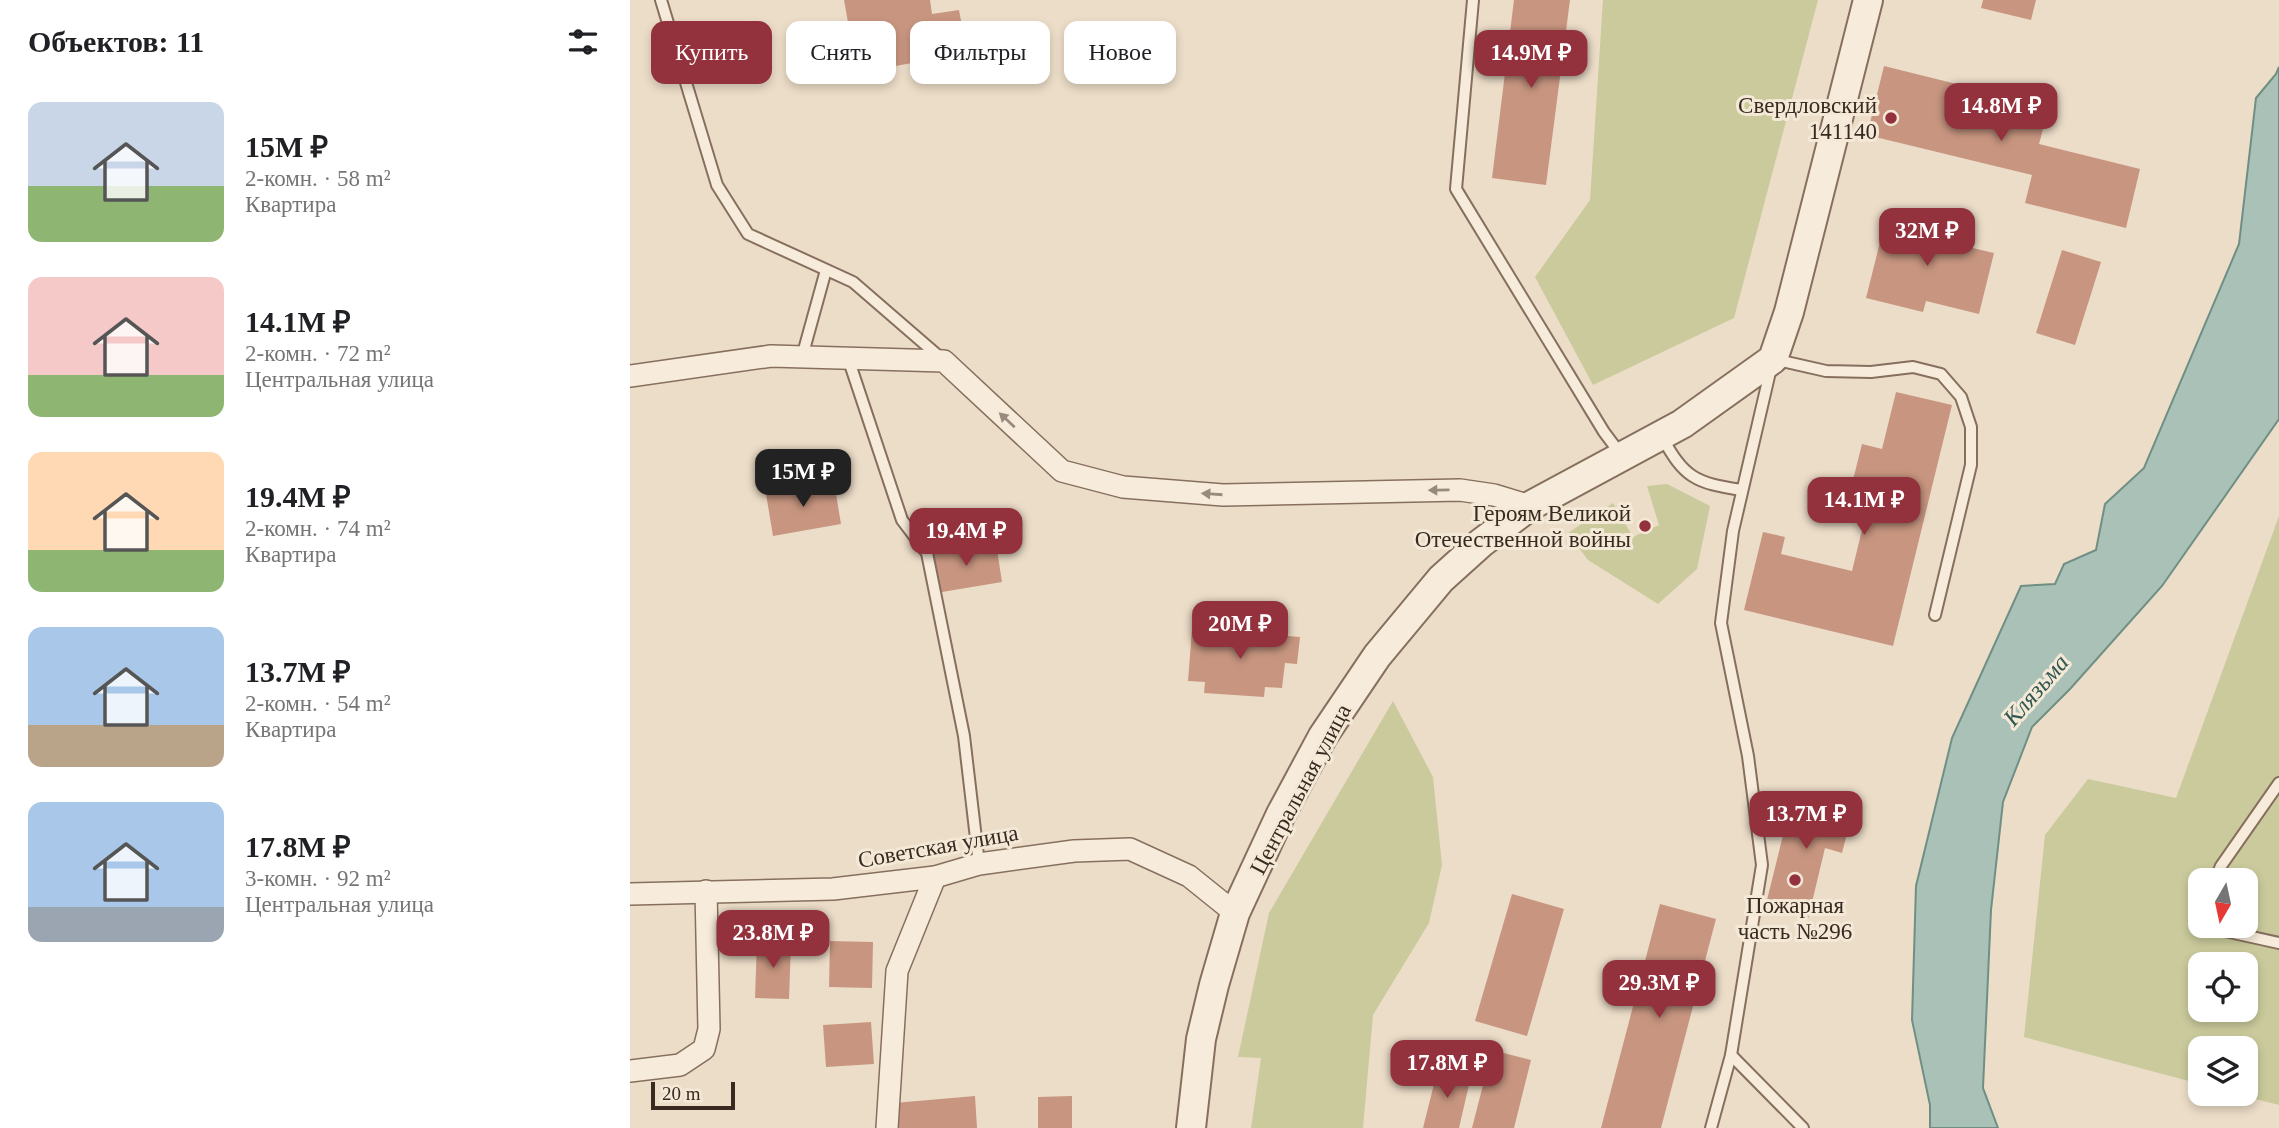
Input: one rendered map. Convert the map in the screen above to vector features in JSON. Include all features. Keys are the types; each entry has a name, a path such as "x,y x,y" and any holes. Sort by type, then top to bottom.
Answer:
{"street":[{"path":"1773,359 1789,312 1868,0"},
{"path":"630,376 771,356 944,361 1062,471 1123,487 1223,495 1460,490 1494,495 1530,506"},
{"name":"Центральная улица","path":"1191,1128 1202,1039 1235,913 1281,814 1323,736 1377,656 1441,579 1481,543 1530,506 1682,424 1773,359"},
{"name":"Советская улица","path":"630,894 834,890 935,877 979,864 1074,851 1130,849 1189,876 1235,913"},
{"path":"887,1128 897,971 935,877"},
{"path":"630,1071 680,1065 704,1049 709,1029 706,891"}],"lane":[{"path":"661,0 717,185 748,234 853,282 944,361"},
{"path":"1473,0 1456,189 1604,432 1622,456"},
{"path":"802,357 826,270"},
{"path":"848,358 902,520 927,554 964,736 979,864"},
{"path":"1712,1128 1731,1055 1762,865 1748,756 1721,623 1733,531 1773,359 1826,371 1871,372 1913,367 1941,374 1961,397 1971,427 1971,465 1935,615"},
{"path":"1661,435 1682,470 1697,480 1742,490"},
{"path":"2220,868 2279,783"},
{"path":"2257,938 2279,943"},
{"path":"1731,1055 1803,1128"}],"green space":[{"path":"1603,0 1818,0 1734,318 1593,385 1535,277 1590,200"},
{"path":"1667,484 1710,506 1697,569 1658,604 1588,560 1568,533 1613,503 1633,537 1659,525 1647,486"},
{"path":"2279,516 2279,1105 2258,1100 2258,1036 2188,1036 2188,1081 2024,1037 2045,835 2088,779 2176,798"},
{"path":"1393,701 1433,777 1442,865 1429,923 1373,1015 1363,1128 1251,1128 1261,1058 1238,1057 1269,913"}],"water":[{"name":"Клязьма","path":"2279,67 2279,419 2162,586 2070,689 2032,727 2003,802 1991,910 1983,1088 1998,1128 1930,1128 1930,1105 1912,1020 1916,886 1952,738 2021,586 2055,584 2064,564 2096,550 2105,504 2144,468 2239,244 2256,98"}],"building":[{"path":"844,0 930,0 932,14 959,10 961,21 910,21 910,63 896,66 896,21 848,21"},
{"path":"1514,0 1570,0 1546,185 1492,178"},
{"path":"1983,0 2036,0 2031,20 1981,8"},
{"path":"1884,66 2049,107 2039,144 2140,169 2126,228 2025,203 2032,175 1867,135"},
{"path":"1888,210 1942,223 1938,240 1994,253 1979,314 1926,301 1923,312 1866,298"},
{"path":"2062,250 2101,262 2075,345 2036,333"},
{"path":"1896,392 1952,405 1893,646 1744,610 1763,532 1785,537 1781,554 1852,571 1870,497 1850,492 1862,444 1882,449"},
{"path":"834,482 841,524 773,536 766,494"},
{"path":"996,543 1002,582 936,593 929,553"},
{"path":"1192,629 1300,637 1297,664 1285,663 1282,688 1265,687 1264,697 1204,693 1205,682 1188,681"},
{"name":"Пожарная часть №296","path":"1794,791 1854,806 1842,853 1825,848 1808,919 1765,908"},
{"path":"1512,894 1564,909 1527,1036 1475,1021"},
{"path":"1660,904 1716,919 1661,1128 1601,1128"},
{"path":"757,941 791,943 789,999 755,998"},
{"path":"830,941 873,942 872,988 829,987"},
{"path":"871,1022 874,1064 826,1067 823,1025"},
{"path":"1492,1050 1531,1060 1514,1128 1472,1128"},
{"path":"1438,1068 1471,1076 1459,1128 1423,1128"},
{"path":"975,1096 977,1128 896,1128 894,1103"},
{"path":"1072,1096 1072,1128 1038,1128 1038,1097"}],"place":[{"name":"Свердловский 141140","path":"1891,118"},
{"name":"Героям Великой Отечественной войны","path":"1645,526"},
{"name":"Пожарная часть №296","path":"1795,880"}]}
